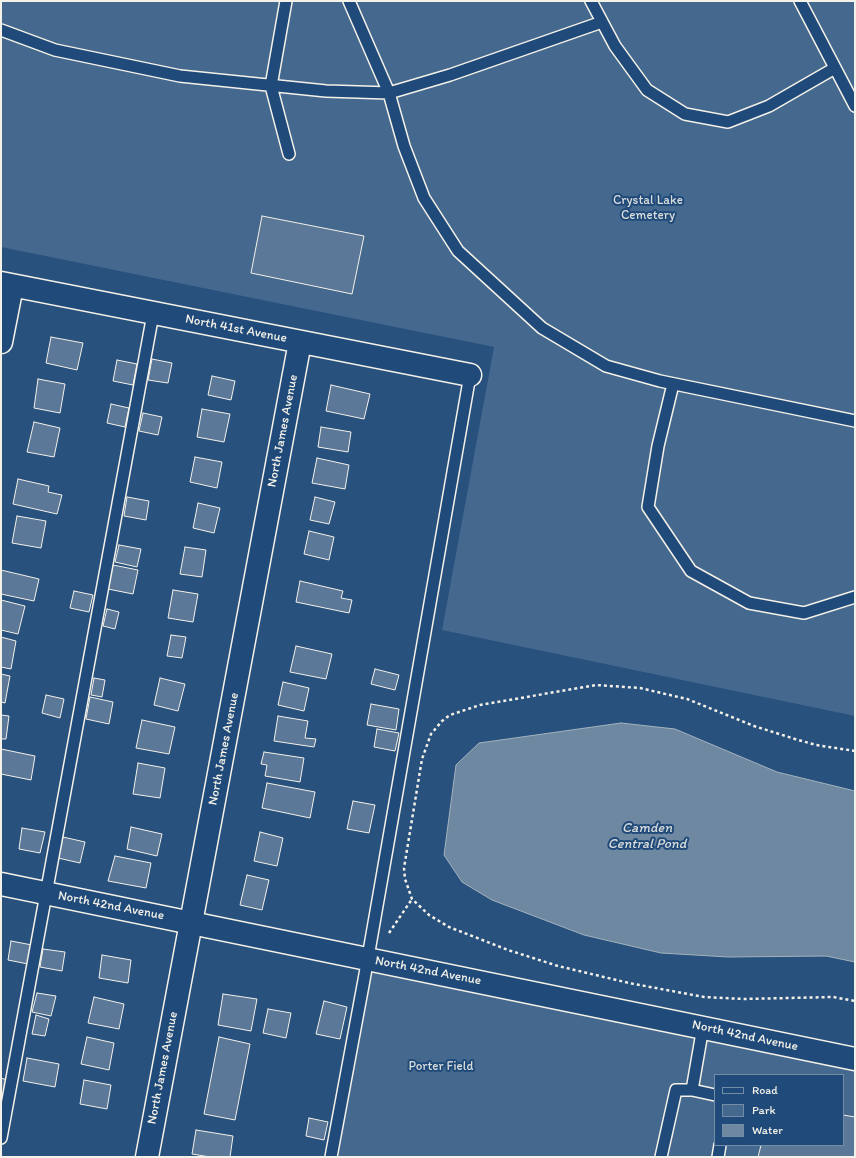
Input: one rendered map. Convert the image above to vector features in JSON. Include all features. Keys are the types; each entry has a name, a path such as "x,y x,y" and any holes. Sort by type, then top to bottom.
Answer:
{"street":[{"name":"North 41st Avenue","path":"6,285 470,375"},
{"path":"1,342 6,285"},
{"name":"North James Avenue","path":"147,1157 300,342"},
{"name":"North 42nd Avenue","path":"1,884 855,1059"}],"lane":[{"path":"286,1 271,86 289,154"},
{"path":"349,1 389,92 404,146 424,198 458,251 542,328 606,366 673,384 855,421"},
{"path":"591,1 615,46 647,90 685,114 728,122 769,106 835,68"},
{"path":"800,1 855,106"},
{"path":"1,30 55,50 172,74 326,91 389,92 450,75 602,22"},
{"path":"1,1138 153,314"},
{"path":"331,1157 368,959 470,375"},
{"path":"673,384 658,446 648,507 692,571 749,603 804,613 855,597"},
{"path":"692,1090 703,1027"},
{"path":"662,1157 676,1090 692,1090 714,1095"},
{"path":"718,1157 720,1146"}],"path":[{"path":"855,751 816,745 779,734 687,699 663,692 622,686 601,685 570,688 462,710 450,715 436,727 431,734 422,759 404,868 405,880 412,898 429,916 493,945 558,966 629,983 704,997 744,999 833,997 855,1001"},
{"path":"387,939 394,923 410,904 412,898"}],"green space":[{"name":"Crystal Lake Cemetery","path":"1,1 855,1 855,716 442,630 494,347 1,247"},
{"name":"Porter Field","path":"368,959 855,1060 855,1157 333,1157"}],"water":[{"name":"Camden Central Pond","path":"621,723 675,729 777,772 855,791 855,962 826,956 728,957 661,953 584,935 492,900 462,882 444,855 456,765 479,743"}],"building":[{"path":"262,216 364,236 352,294 251,273"},
{"path":"51,337 83,343 77,370 46,363"},
{"path":"152,359 172,363 168,383 148,380"},
{"path":"117,360 137,364 133,385 113,381"},
{"path":"212,376 235,381 231,400 208,395"},
{"path":"38,379 65,384 60,413 34,408"},
{"path":"331,385 370,394 364,419 326,411"},
{"path":"111,404 129,408 125,427 107,423"},
{"path":"202,409 230,414 224,442 197,437"},
{"path":"143,413 162,417 158,435 139,431"},
{"path":"34,422 60,428 54,457 27,452"},
{"path":"321,427 351,432 348,452 318,447"},
{"path":"195,457 222,462 217,488 190,482"},
{"path":"317,458 349,465 345,489 312,483"},
{"path":"18,479 49,486 48,492 62,495 57,514 13,504"},
{"path":"127,497 149,501 146,520 124,516"},
{"path":"315,497 335,502 329,524 310,520"},
{"path":"198,503 220,508 214,533 193,528"},
{"path":"17,516 46,521 41,548 12,543"},
{"path":"309,531 334,537 329,560 304,554"},
{"path":"119,545 141,549 137,567 115,562"},
{"path":"185,547 206,550 202,577 180,574"},
{"path":"113,565 138,570 133,594 108,589"},
{"path":"1,570 39,579 34,601 1,594"},
{"path":"300,581 343,591 341,598 352,600 349,613 296,602"},
{"path":"173,590 198,594 193,622 168,618"},
{"path":"74,591 93,595 89,612 70,608"},
{"path":"1,600 25,606 18,634 1,630"},
{"path":"107,609 119,612 115,629 103,626"},
{"path":"171,635 186,637 182,658 167,656"},
{"path":"1,637 16,641 11,669 1,667"},
{"path":"296,646 332,654 326,679 290,672"},
{"path":"375,669 399,675 395,690 371,684"},
{"path":"1,674 10,676 5,703 1,702"},
{"path":"94,678 105,680 102,697 91,695"},
{"path":"160,678 185,684 178,711 154,705"},
{"path":"283,682 309,688 304,711 278,705"},
{"path":"46,695 64,699 60,718 42,713"},
{"path":"90,697 113,702 109,724 86,719"},
{"path":"371,704 399,709 396,730 367,725"},
{"path":"1,715 9,716 6,739 1,739"},
{"path":"278,716 308,721 305,738 316,739 314,747 274,741"},
{"path":"142,720 175,727 169,754 136,748"},
{"path":"377,729 399,733 395,751 374,747"},
{"path":"1,749 35,756 31,780 1,774"},
{"path":"264,752 304,758 300,782 265,776 267,765 261,764"},
{"path":"138,763 165,768 160,798 133,794"},
{"path":"267,783 315,792 310,818 262,808"},
{"path":"353,801 375,805 369,833 347,829"},
{"path":"131,827 162,834 157,856 127,849"},
{"path":"22,828 45,832 40,853 19,849"},
{"path":"260,832 283,838 277,866 254,861"},
{"path":"63,837 85,842 80,863 58,858"},
{"path":"115,856 151,863 146,888 108,881"},
{"path":"247,875 269,880 262,910 240,905"},
{"path":"11,941 32,945 28,964 8,960"},
{"path":"43,949 65,952 62,971 40,967"},
{"path":"102,955 131,960 128,983 99,978"},
{"path":"37,993 56,996 51,1016 32,1012"},
{"path":"223,994 257,999 251,1031 218,1025"},
{"path":"94,997 124,1004 119,1029 88,1023"},
{"path":"324,1001 347,1007 340,1039 316,1034"},
{"path":"268,1009 291,1013 286,1038 263,1033"},
{"path":"36,1015 49,1019 45,1036 32,1034"},
{"path":"87,1037 114,1043 109,1070 81,1064"},
{"path":"219,1037 250,1044 235,1120 204,1114"},
{"path":"27,1058 59,1064 55,1087 23,1081"},
{"path":"1,1078 7,1080 3,1096 1,1095"},
{"path":"84,1080 111,1085 107,1109 80,1104"},
{"path":"844,1115 855,1117 855,1157 758,1157 761,1146 844,1146"},
{"path":"309,1118 328,1122 324,1140 306,1136"},
{"path":"196,1130 233,1136 230,1157 210,1157 192,1154"}]}
